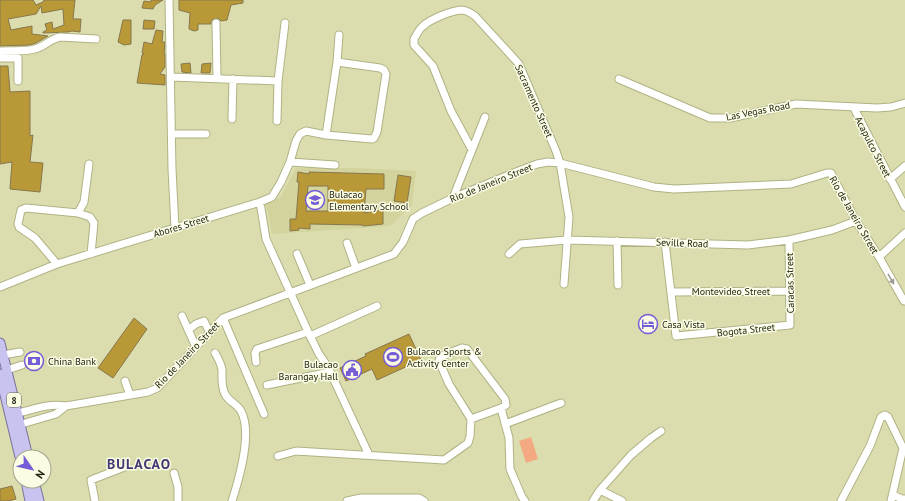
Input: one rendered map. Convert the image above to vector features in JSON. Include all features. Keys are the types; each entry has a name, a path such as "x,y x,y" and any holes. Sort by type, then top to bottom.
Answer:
{"main road":[{"name":"8","path":"0,343 3,355 2,389 14,414"},
{"name":"8","path":"3,372 17,425 25,449"},
{"name":"8","path":"17,425 19,449"},
{"path":"28,489 30,501"},
{"path":"36,489 39,501"}],"street":[{"path":"169,0 175,228"},
{"name":"Sacramento Street","path":"471,148 451,111 433,66 414,45 414,39 422,27 430,21 461,10 467,11 475,16 520,64 556,151 560,163 569,217 564,284"},
{"path":"216,23 217,78"},
{"path":"277,121 278,81 285,23"},
{"path":"326,135 337,62 339,35"},
{"path":"0,50 33,50 54,38 60,37 96,39"},
{"path":"0,58 18,58 18,81"},
{"name":"Abores Street","path":"0,287 57,264 260,202 272,197 282,182 296,141 300,134 306,132 326,135 374,138 377,132 386,74 384,70 380,68 337,62"},
{"path":"171,77 278,81"},
{"path":"232,119 233,79"},
{"name":"Las Vegas Road","path":"618,79 710,118 730,118 796,104 854,108 891,107 905,103"},
{"name":"Acapulco Street","path":"854,108 905,207"},
{"path":"453,198 471,148 485,117"},
{"path":"172,134 206,134"},
{"path":"290,162 335,165"},
{"name":"Rio de Janeiro Street","path":"14,414 54,404 66,406 148,392 157,388 209,331 223,318 394,254 403,242 413,219 422,213 453,198 537,164 548,162 560,163 654,187 674,189 791,184 826,173 831,173 856,221 905,301"},
{"path":"78,213 84,202 90,164"},
{"path":"890,180 905,166"},
{"path":"260,202 266,239 309,334 330,372 369,455"},
{"path":"57,264 35,238 19,227 18,224 21,210 26,208 78,213 90,217 94,223 91,254"},
{"name":"Seville Road","path":"509,254 520,244 567,240 748,245 789,240 832,230 856,221"},
{"path":"879,257 905,234"},
{"name":"Caracas Street","path":"789,240 790,325"},
{"path":"617,241 618,285"},
{"name":"Bogota Street","path":"665,242 676,336 790,325"},
{"path":"347,243 356,268"},
{"path":"297,254 310,285"},
{"name":"Montevideo Street","path":"672,292 790,291"},
{"path":"256,362 254,353 257,349 309,334 377,306"},
{"path":"182,316 196,347"},
{"path":"223,318 264,414"},
{"path":"188,330 196,324 204,321 209,331"},
{"path":"278,456 296,452 444,460 468,443 470,436 470,419 449,384 439,360 440,357 462,348 466,349 506,400 506,405 501,408 470,419"},
{"path":"3,355 20,352"},
{"path":"215,353 222,368 221,378 225,396 241,411 245,426 245,445 241,474 232,501"},
{"path":"3,372 22,365"},
{"path":"267,385 330,372"},
{"path":"125,381 130,395"},
{"path":"505,424 561,403"},
{"name":"Rio de Janeiro Street","path":"17,425 56,414 66,406"},
{"path":"501,408 509,438 510,468 525,501"},
{"path":"841,501 870,446 883,415 888,417 903,448 892,498 905,498"},
{"path":"593,501 600,490 631,455 661,430"},
{"path":"95,501 91,480 127,466"},
{"path":"174,473 178,487 178,501"},
{"path":"600,490 622,501"},
{"path":"347,501 361,498 419,498 424,501"}],"shaded area":[{"name":"Bulacao Elementary School","path":"296,168 356,168 416,171 412,205 390,226 272,234 266,204 281,197"},
{"path":"531,437 538,459 526,463 519,441"}],"building":[{"path":"0,0 33,0 36,5 44,0 75,0 73,19 81,19 80,32 72,31 43,33 47,30 45,24 52,22 53,29 64,25 63,9 42,13 41,6 36,14 8,19 11,30 32,26 32,34 48,36 30,45 0,46"},
{"path":"151,0 163,0 155,5 153,9 142,8 144,1 151,2"},
{"path":"179,0 243,0 243,3 231,5 227,20 221,21 218,18 211,21 211,24 198,24 198,30 194,31 189,29 190,13 179,10"},
{"path":"123,20 131,20 131,44 124,45 118,42"},
{"path":"144,20 155,21 154,29 143,29"},
{"path":"156,30 163,31 162,42 165,42 165,67 160,74 165,75 165,85 137,83 142,55 144,54 142,53 144,42 152,44"},
{"path":"190,63 191,73 182,72 181,64"},
{"path":"211,63 210,73 201,73 202,64"},
{"path":"0,66 8,66 10,92 30,91 30,136 33,135 30,162 43,163 40,192 10,189 12,162 0,164"},
{"path":"298,172 309,174 309,172 384,174 384,189 366,189 364,213 383,210 383,224 363,226 310,224 310,229 299,228 299,230 290,231 290,219 296,219 299,182 297,182","holes":["308,186 328,186 328,211 306,211"]},
{"path":"398,175 411,177 407,203 394,201"},
{"path":"134,318 147,329 113,378 98,368"},
{"name":"Bulacao Sports & Activity Center","path":"409,334 421,360 377,380 372,369 346,381 340,368 366,356 365,354"},
{"path":"12,486 16,499 0,501 0,489"}],"place":[{"name":"Bulacao Elementary School","path":"315,200"},
{"name":"Casa Vista","path":"648,324"},
{"name":"Bulacao Sports & Activity Center","path":"393,357"},
{"name":"China Bank","path":"34,361"},
{"name":"Bulacao Barangay Hall","path":"352,370"}],"district":[{"name":"BULACAO","path":"139,464"}]}
